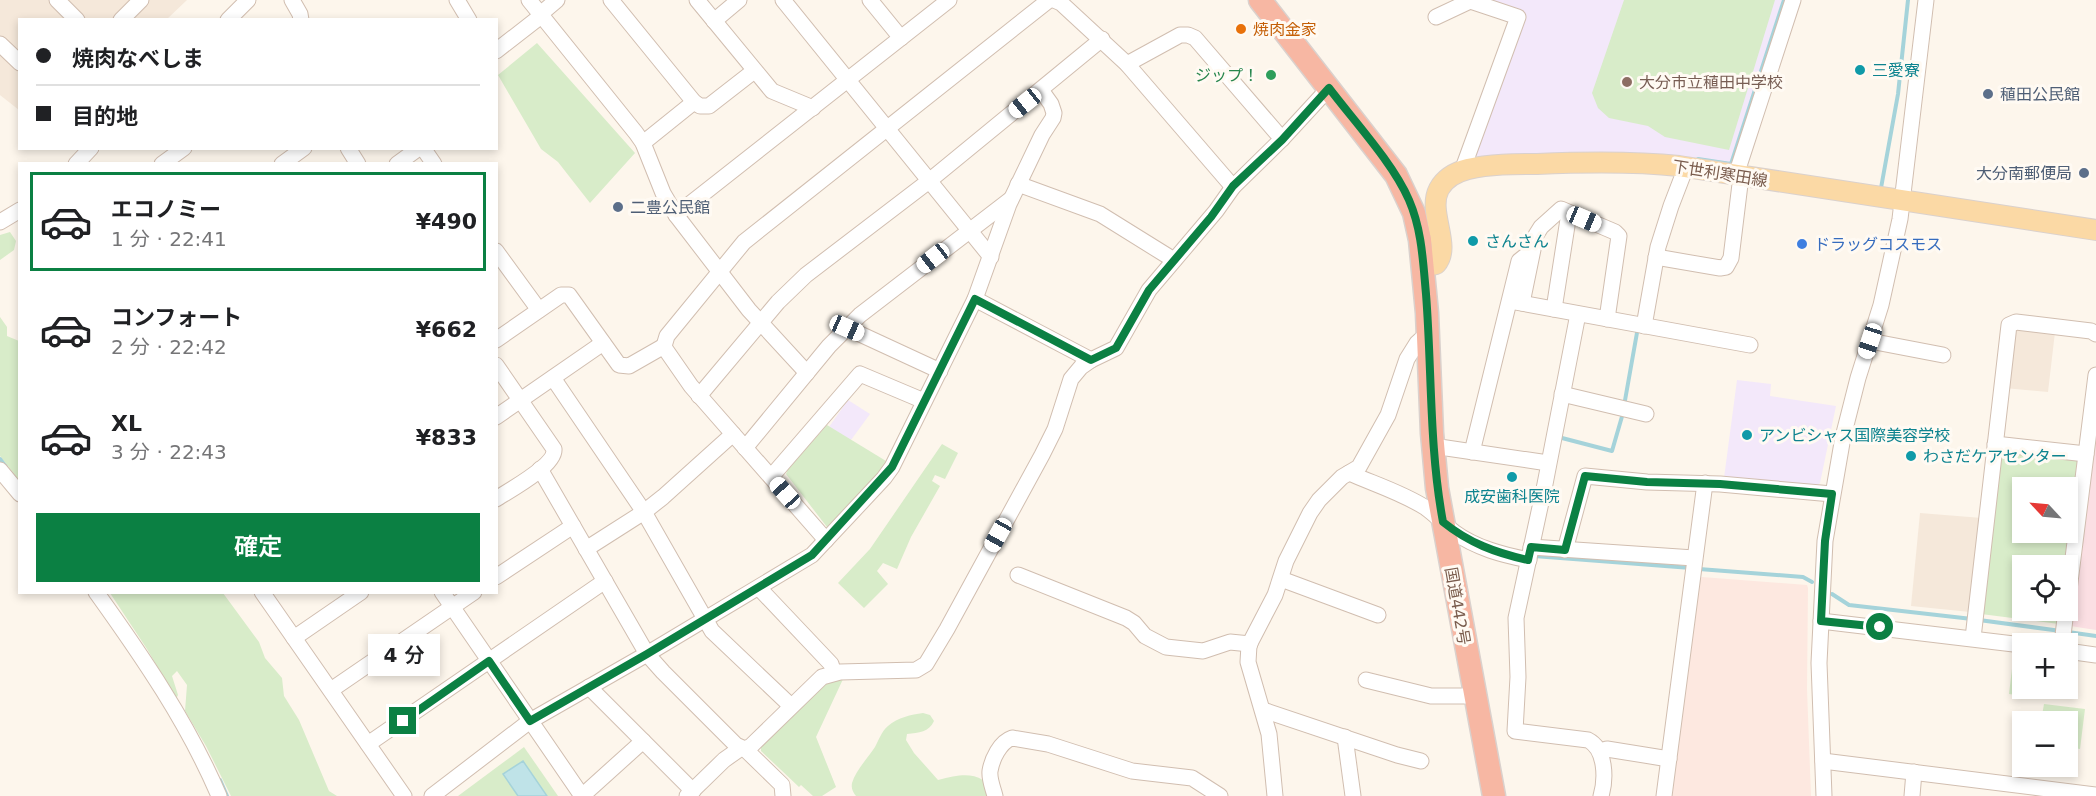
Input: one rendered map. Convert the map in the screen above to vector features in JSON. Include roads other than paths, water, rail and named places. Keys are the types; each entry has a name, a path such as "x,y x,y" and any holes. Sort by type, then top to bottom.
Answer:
{"highway":[{"name":"国道442号","path":"1260,0 1401,183 1416,219 1429,332 1433,446 1443,522 1494,796"}],"main road":[{"name":"下世利寒田線","path":"1462,171 1507,165 1557,163 1635,163 1686,167 2096,230"},
{"path":"1423,267 1436,264 1441,258 1435,205 1438,192 1448,178 1462,171"}],"street":[{"path":"57,0 75,18"},
{"path":"123,18 141,0"},
{"path":"230,18 248,0"},
{"path":"292,0 301,18"},
{"path":"457,0 468,18"},
{"path":"529,0 643,143 663,193 676,215 760,323 807,373"},
{"path":"498,49 541,16 557,0"},
{"path":"611,0 694,102 700,106 709,106 754,71"},
{"path":"697,0 772,91 813,108"},
{"path":"714,21 739,0"},
{"path":"783,0 991,257"},
{"path":"870,0 901,38"},
{"path":"676,215 949,0"},
{"path":"498,339 561,296 569,295 620,365 629,366 664,346 667,336 744,242 1049,0"},
{"path":"1054,0 1061,3 1127,64 1233,186"},
{"path":"1656,257 1720,268 1726,267 1731,258 1738,176 1793,0"},
{"path":"1824,796 1819,663 1825,541 1843,437 1858,378 1885,291 1903,201 1926,0"},
{"path":"1436,17 1470,1 1518,17 1462,171"},
{"path":"1127,64 1180,35 1195,38 1282,140"},
{"path":"699,396 778,302 806,275 929,181 1102,39"},
{"path":"0,44 18,61"},
{"path":"589,687 643,741 690,793 723,760 751,746 818,679 834,673 916,670 926,664 1048,442 1071,379 1081,367 1091,360 1116,348 1144,296 1216,211 1233,186 1282,140 1329,88"},
{"path":"432,796 530,721 707,619 812,555 892,467 975,299 1015,191 1054,113 1051,104 1041,90"},
{"path":"643,143 694,102"},
{"path":"78,162 89,150"},
{"path":"165,162 181,150"},
{"path":"285,162 301,150"},
{"path":"400,162 418,150"},
{"path":"423,150 432,162"},
{"path":"1644,326 1656,257 1671,206 1686,167"},
{"path":"745,448 829,346 860,315 1015,191"},
{"path":"1015,191 1101,214 1174,260"},
{"path":"1472,452 1536,235 1560,209 1615,232 1619,236 1607,319"},
{"path":"0,222 18,211"},
{"path":"1554,309 1569,213"},
{"path":"498,254 539,310"},
{"path":"975,299 1091,360"},
{"path":"1516,302 1750,345"},
{"path":"1578,314 1515,624 1518,677 1515,731 1588,740 1596,745 1600,751 1604,784 1601,796"},
{"path":"1974,633 2008,327 2011,323 2026,323 2096,334"},
{"path":"847,328 940,371"},
{"path":"1275,796 1270,744 1263,710 1247,658 1250,644 1275,595 1289,555 1315,506 1342,477 1359,467 1392,406 1407,359 1417,343 1429,332"},
{"path":"1870,341 1943,355"},
{"path":"498,416 603,343"},
{"path":"664,346 699,396 826,540"},
{"path":"498,368 555,453 540,470 498,498"},
{"path":"771,477 860,374 924,401"},
{"path":"2073,555 2096,375"},
{"path":"553,378 644,512 716,636 791,706"},
{"path":"1562,394 1646,414"},
{"path":"586,549 644,512 733,434"},
{"path":"1995,444 2086,454"},
{"path":"1433,446 1548,463"},
{"path":"0,470 18,492"},
{"path":"540,470 647,654 782,785 783,796"},
{"path":"1349,473 1412,500 1463,538 1484,548 1530,554 1565,550 1694,558"},
{"path":"1565,550 1585,476 1832,494"},
{"path":"1664,796 1705,483"},
{"path":"498,577 573,526"},
{"path":"1018,575 1126,618 1134,623 1145,636 1166,647 1203,651 1230,642 1250,644"},
{"path":"1281,579 1378,615"},
{"path":"368,744 605,581"},
{"path":"759,588 831,664 834,673"},
{"path":"97,594 178,714 204,759 219,796"},
{"path":"263,594 404,796"},
{"path":"294,638 358,594"},
{"path":"443,594 582,796 643,741"},
{"path":"331,690 471,594"},
{"path":"1821,621 1974,633 2012,642"},
{"path":"2078,642 2096,655"},
{"path":"1366,680 1437,697 1475,696"},
{"path":"1263,710 1421,761"},
{"path":"1345,737 1353,796"},
{"path":"995,796 990,776 992,766 1002,744 1012,738 1048,744 1132,771 1192,778 1220,796"},
{"path":"1600,751 1607,749 1669,759"},
{"path":"1823,760 1914,772 2007,790 2096,795"},
{"path":"1911,796 1914,772"}],"water":[{"path":"523,761 547,796 518,796 503,774"}],"waterway":[{"path":"1698,159 1731,164 1784,0"},
{"path":"1881,188 1898,94 1908,0"},
{"path":"1624,406 1638,327"},
{"path":"1562,438 1612,451 1623,413"},
{"path":"0,459 6,467"},
{"path":"1534,556 1691,568"},
{"path":"1699,569 1803,577 1812,582"},
{"path":"1832,594 1849,605 1972,619"},
{"path":"1979,620 2061,631"},
{"path":"2068,632 2096,636"},
{"path":"220,780 227,796"}],"place":[{"name":"焼肉金家","path":"1241,29"},
{"name":"三愛寮","path":"1860,70"},
{"name":"ジップ！","path":"1271,75"},
{"name":"大分市立稙田中学校","path":"1627,82"},
{"name":"稙田公民館","path":"1988,94"},
{"name":"大分南郵便局","path":"2084,173"},
{"name":"二豊公民館","path":"618,207"},
{"name":"さんさん","path":"1473,241"},
{"name":"ドラッグコスモス","path":"1802,244"},
{"name":"アンビシャス国際美容学校","path":"1747,435"},
{"name":"わさだケアセンター","path":"1911,456"},
{"name":"成安歯科医院","path":"1512,477"}]}
